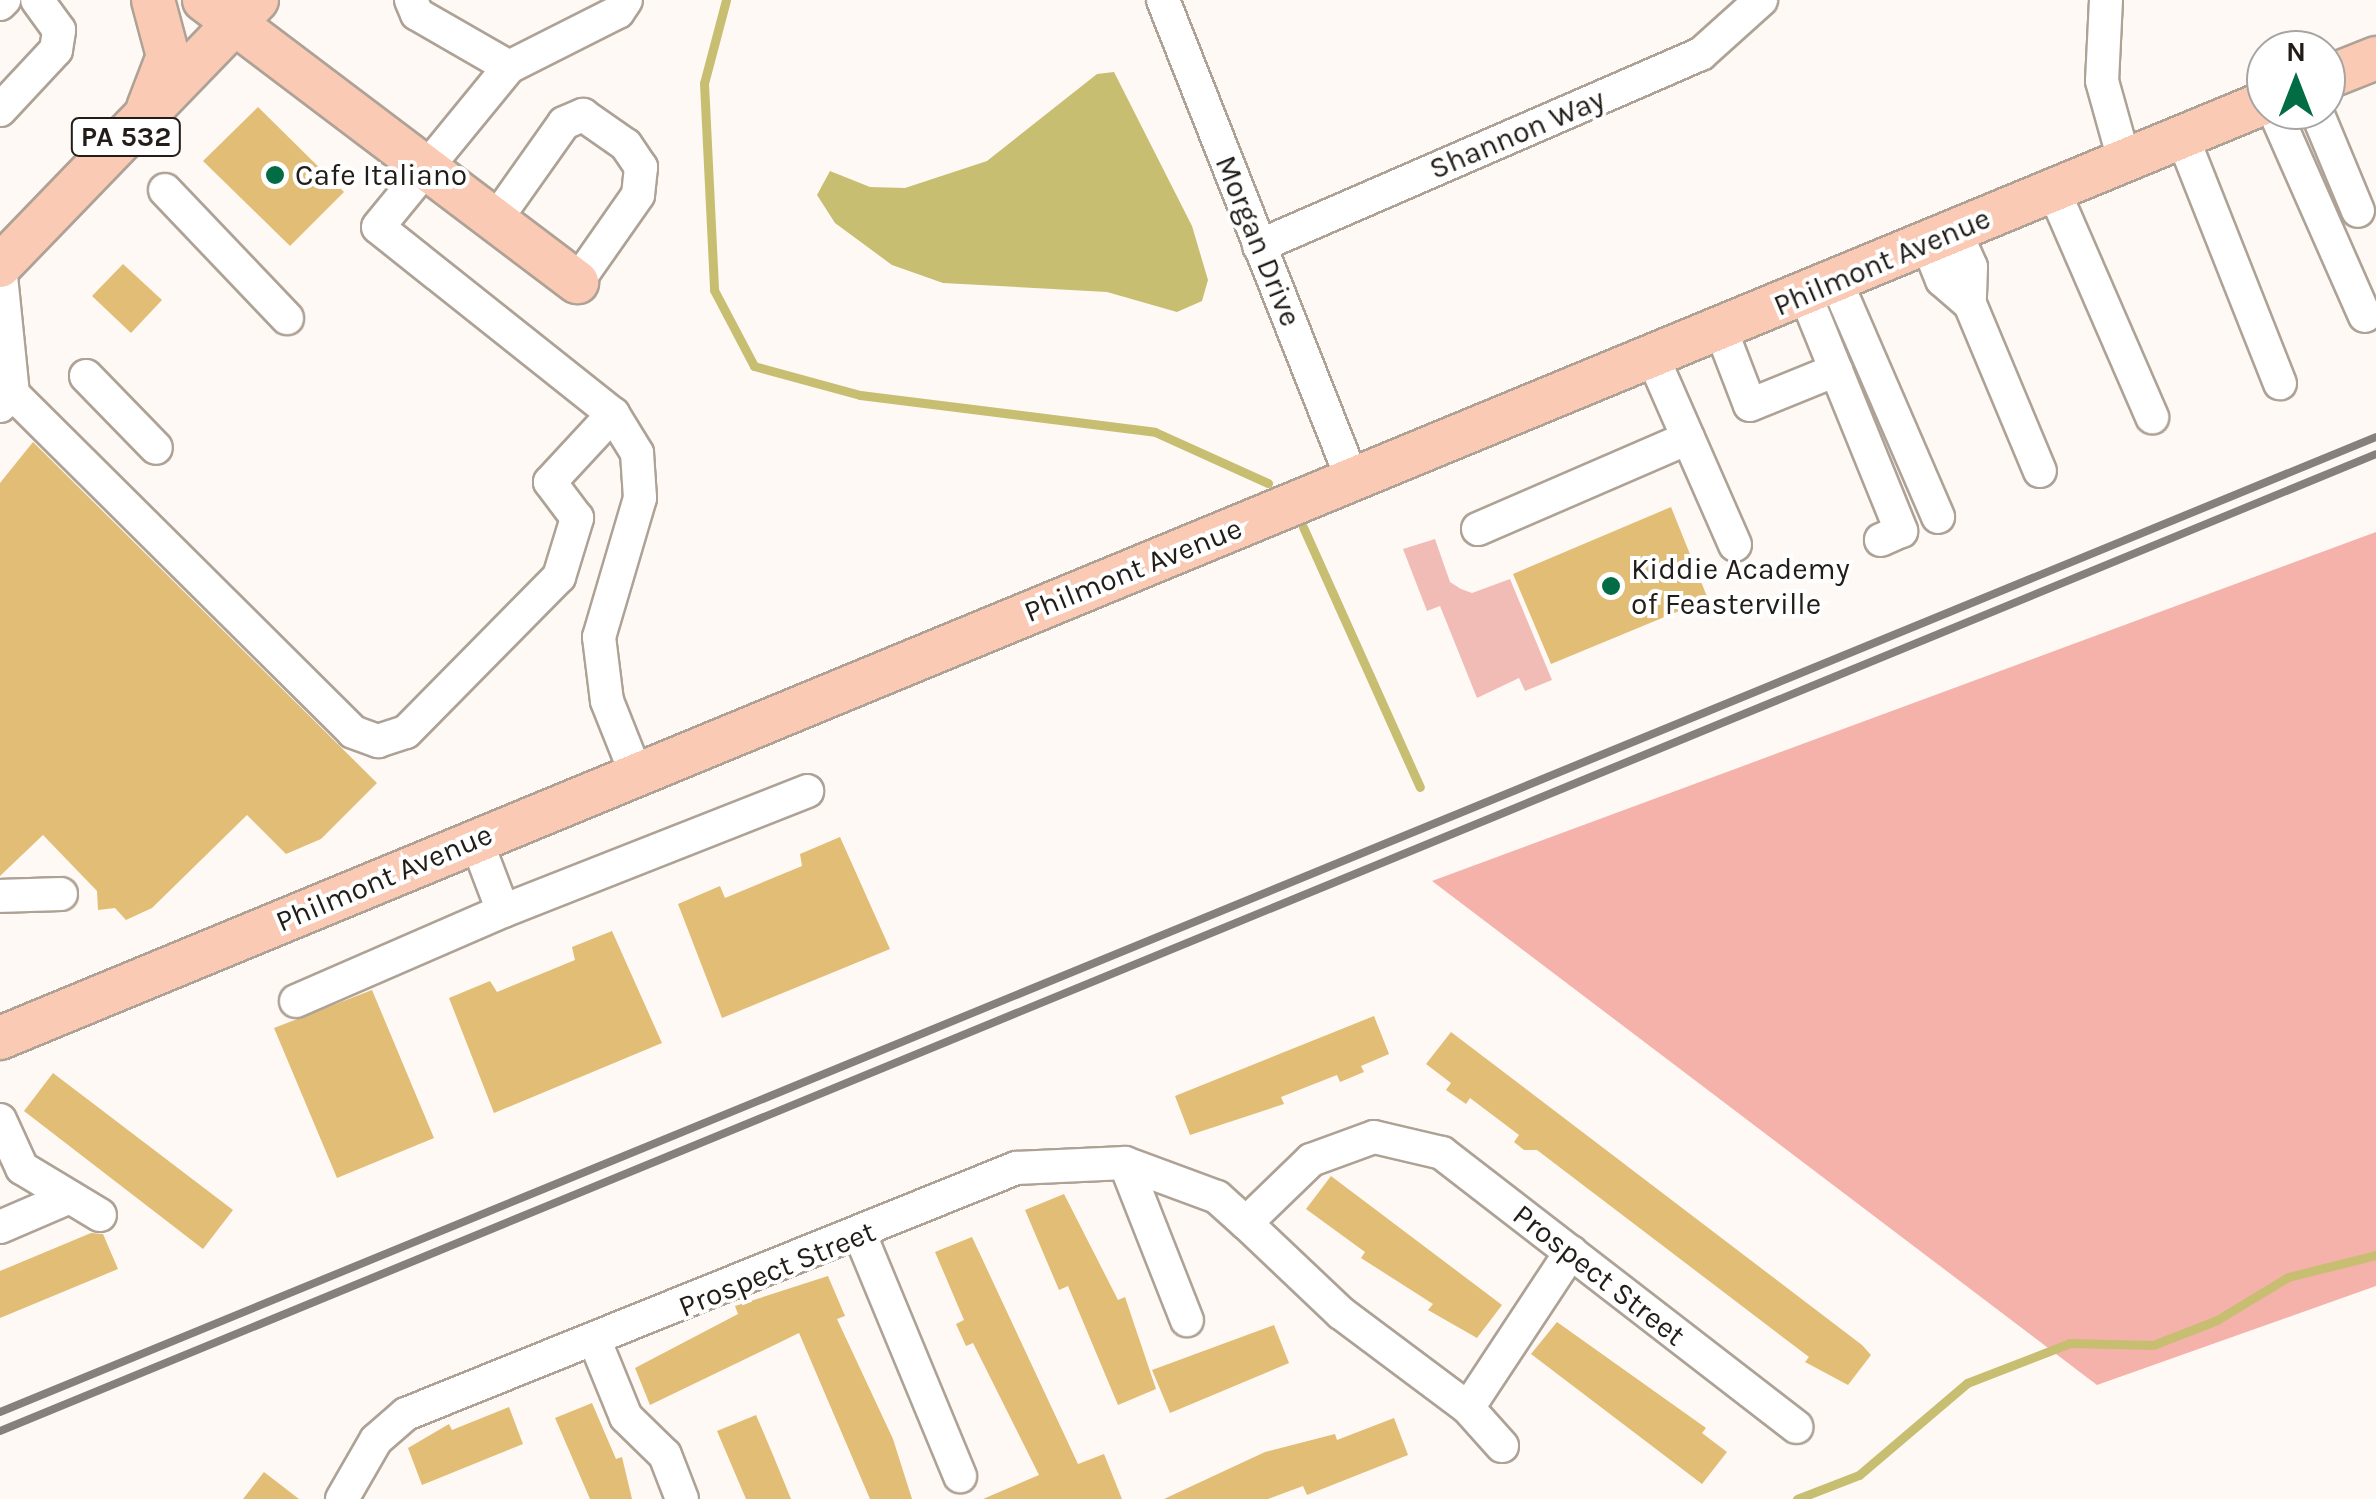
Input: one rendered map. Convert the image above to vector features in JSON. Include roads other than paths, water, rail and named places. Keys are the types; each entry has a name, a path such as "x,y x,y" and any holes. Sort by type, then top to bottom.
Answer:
{"main road":[{"path":"144,119 168,56 153,0"},
{"path":"204,0 247,13 429,170 577,282"},
{"name":"PA 532","path":"0,266 247,13"},
{"path":"2346,70 2376,58"},
{"name":"Philmont Avenue","path":"0,1038 2246,110"}],"street":[{"path":"0,110 56,50 58,30 37,0"},
{"path":"410,0 417,14 509,67"},
{"path":"626,0 618,12 509,67 429,170 378,227 613,414 637,453 640,498 599,637 607,700 636,774"},
{"name":"Morgan Drive","path":"1163,0 1353,481"},
{"name":"Shannon Way","path":"1259,246 1702,54 1762,0"},
{"path":"2106,0 2102,81 2124,160"},
{"path":"494,222 564,123 583,115 626,145 641,167 638,195 577,282"},
{"path":"2283,130 2365,316"},
{"path":"2324,130 2358,211"},
{"path":"2182,136 2280,382"},
{"path":"2054,189 2152,417"},
{"path":"164,190 287,318"},
{"path":"1941,237 1942,280 1970,304 2040,471"},
{"path":"0,266 4,396 352,732 378,741 406,732 559,577 577,518 550,482 613,414"},
{"path":"1821,288 1836,370 1901,531 1881,540"},
{"path":"1821,288 1938,517"},
{"path":"1721,330 1750,405 1836,370"},
{"path":"1653,358 1735,544"},
{"path":"86,376 156,448"},
{"path":"1478,529 1688,438"},
{"path":"296,1000 503,912 807,791"},
{"path":"476,840 503,912"},
{"path":"0,896 62,894"},
{"path":"0,1120 11,1173 70,1197 100,1215"},
{"name":"Prospect Street","path":"1246,1223 1312,1160 1353,1141 1395,1137 1442,1153 1796,1427"},
{"path":"1126,1164 1187,1320"},
{"name":"Prospect Street","path":"342,1499 376,1440 406,1414 860,1237 1016,1168 1126,1164 1217,1197 1341,1313 1468,1408 1502,1446"},
{"path":"0,1226 70,1197"},
{"path":"860,1237 960,1476"},
{"path":"1468,1408 1571,1252"},
{"path":"594,1341 626,1417 665,1455 682,1499"}],"waterway":[{"path":"726,0 704,83 714,290 754,366 860,395 1155,432 1268,483"},
{"path":"1303,527 1420,787"},
{"path":"1797,1499 1859,1475 1967,1383 2070,1343 2153,1345 2217,1320 2288,1277 2376,1255"}],"railway":[{"path":"0,1412 2376,437"},
{"path":"0,1431 2376,454"}],"place":[{"name":"Cafe Italiano","path":"275,175"},
{"name":"Kiddie Academy of Feasterville","path":"1611,586"}]}
